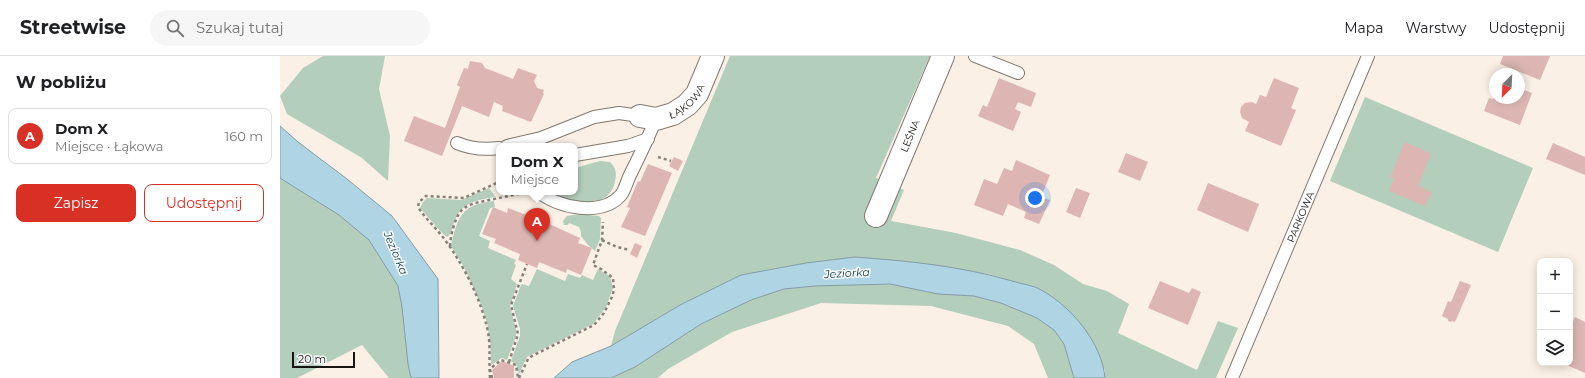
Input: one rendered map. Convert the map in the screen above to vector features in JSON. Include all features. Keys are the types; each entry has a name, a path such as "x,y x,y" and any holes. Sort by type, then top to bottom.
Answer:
{"street":[{"name":"ŁĄKOWA","path":"648,125 673,114 687,104 697,94 713,56"},
{"name":"LEŚNA","path":"876,216 943,56"}],"lane":[{"path":"975,56 1018,73"},
{"name":"PARKOWA","path":"1232,378 1368,56"},
{"path":"520,143 541,138 594,117 619,113 648,125"},
{"path":"578,154 628,146 648,125"},
{"path":"540,195 566,206 593,207 608,204 621,194 648,125"},
{"path":"457,143 466,147 484,150 496,148"}],"path":[{"path":"491,378 489,338 485,321 471,285 450,246 418,208 419,202 426,196 464,198 496,183"},
{"path":"450,246 458,216 468,206 483,201 516,195"},
{"path":"519,378 528,359 594,325 604,313 612,297 615,284 613,278 608,272 592,265 602,240 603,217 608,204"},
{"path":"602,240 617,247 630,250"},
{"path":"509,362 518,334 511,305 527,264"},
{"path":"490,369 501,360 509,362 516,365 519,378"}],"green space":[{"path":"323,56 385,56 379,89 390,136 388,181 362,158 287,114 280,96 303,68"},
{"path":"730,56 930,56 876,178 904,190 891,221 956,233 1020,250 1054,265 1083,284 1107,291 1129,304 1118,333 1197,370 1218,321 1238,328 1216,378 1105,378 1105,370 1040,289 988,274 910,262 855,257 806,263 741,275 680,305 611,346 615,331"},
{"path":"1365,97 1533,168 1498,252 1330,181"},
{"path":"600,161 610,162 614,166 616,178 613,188 609,194 598,201 585,203 571,201 558,195 578,195 578,167"},
{"path":"280,178 339,215 369,240 398,286 411,378 389,378 362,345 297,378 280,378"},
{"path":"489,188 495,197 475,201 460,211 451,233 447,237 420,208 427,198 461,200"},
{"path":"494,201 495,207 490,208 479,236 490,241 488,248 516,260 514,264 516,265 511,279 517,284 510,307 516,329 516,336 507,360 502,358 491,365 490,341 487,323 482,307 464,267 451,246 458,223 464,212 473,206"},
{"path":"580,214 599,216 601,218 600,239 595,251 581,236 579,227 569,223 568,225 564,225 563,221 567,216"},
{"path":"537,269 565,281 568,274 580,278 582,275 593,280 598,269 608,275 613,288 606,307 593,324 527,357 519,374 516,364 511,361 520,336 520,329 513,306 521,285 529,286"},
{"path":"891,284 938,294 974,296 1001,303 1037,318 1054,330 1064,344 1074,378 1048,378 1034,344 1008,326 931,306 821,303 732,332 668,369 658,378 611,378 635,367 701,324 751,300 784,289 815,286"}],"water":[{"name":"Jeziorka","path":"280,126 392,216 438,279 439,378 411,378 398,286 369,240 339,215 280,178"},
{"name":"Jeziorka","path":"855,257 915,262 973,271 1038,288 1063,306 1083,327 1098,352 1103,365 1105,378 1074,378 1064,344 1054,330 1037,318 1001,303 974,296 938,294 890,284 815,286 784,289 751,300 701,324 635,367 611,378 554,378 572,362 611,346 680,305 741,275 806,263"}],"building":[{"path":"1503,56 1550,56 1540,80 1525,74 1525,68 1510,68 1500,64"},
{"path":"470,61 482,63 485,68 513,79 518,68 537,75 534,81 537,88 544,90 544,94 531,122 502,111 503,106 494,102 489,117 462,106 442,156 404,141 414,116 445,128 460,87 457,85 464,68 468,69"},
{"path":"999,78 1036,93 1031,107 1018,102 1015,109 1021,112 1013,131 978,116 983,105 987,107"},
{"path":"1274,78 1299,88 1291,108 1296,110 1281,146 1245,131 1249,122 1242,118 1240,112 1241,107 1245,103 1252,102 1256,104 1260,95 1266,97"},
{"path":"1525,90 1532,93 1520,125 1484,111 1489,98 1489,104 1525,104"},
{"path":"1405,142 1431,154 1418,186 1432,192 1425,206 1389,191 1394,179 1390,177"},
{"path":"1553,143 1585,157 1585,175 1546,159"},
{"path":"1126,153 1148,162 1140,181 1118,172"},
{"path":"674,157 683,161 678,171 669,166"},
{"path":"1016,160 1050,175 1041,197 1050,200 1039,224 1024,218 1026,212 1008,204 1003,216 974,205 984,179 997,184 1004,168 1012,171"},
{"path":"648,164 672,173 645,236 621,227 630,208 627,207 638,181 640,182"},
{"path":"1208,183 1259,204 1248,232 1197,210"},
{"path":"1076,188 1090,193 1080,218 1066,212"},
{"path":"493,207 507,213 508,208 545,222 580,238 578,243 592,248 581,275 567,269 566,273 539,262 537,268 518,260 520,254 494,243 496,239 482,234"},
{"path":"635,243 642,246 637,258 630,254"},
{"path":"1160,281 1189,293 1192,288 1201,292 1188,325 1148,308"},
{"path":"1460,281 1471,285 1455,322 1451,322 1442,316 1448,301 1451,302"},
{"path":"1575,317 1585,322 1585,373 1569,366 1573,366 1573,321"},
{"path":"502,361 514,366 514,378 494,378 492,370"}],"place":[{"name":"Dom X","path":"537,241"}]}
